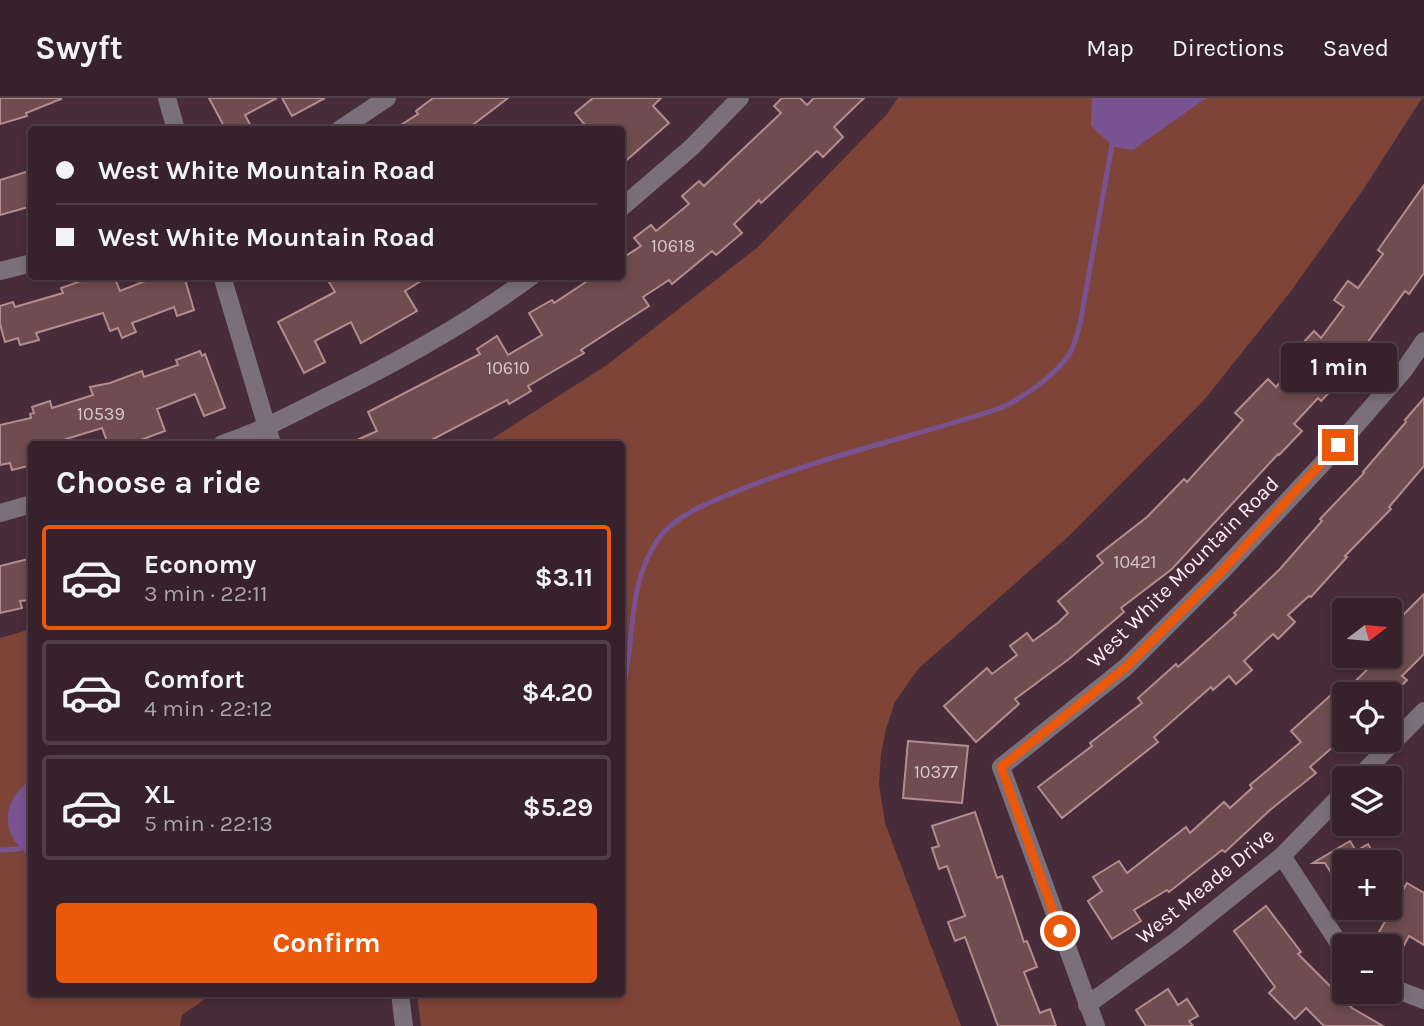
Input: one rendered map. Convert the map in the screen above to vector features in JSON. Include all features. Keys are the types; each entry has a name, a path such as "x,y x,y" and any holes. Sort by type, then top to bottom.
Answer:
{"street":[{"path":"166,98 175,126"},
{"path":"345,126 387,98"},
{"path":"625,205 692,147 740,98"},
{"path":"0,271 28,264"},
{"path":"223,280 271,441"},
{"path":"229,441 391,365 507,295 527,280"},
{"name":"West White Mountain Road","path":"1096,1026 1001,767 1126,667 1221,572 1404,370 1424,341"},
{"path":"0,513 28,505"},
{"path":"1370,766 1424,711"},
{"name":"West Meade Drive","path":"1087,1005 1176,941 1282,856 1332,804"},
{"path":"1282,856 1333,934"},
{"path":"1402,992 1424,1000"},
{"path":"400,997 404,1026"}],"shaded area":[{"path":"898,98 1422,98 1363,190 1291,291 1204,400 1069,536 918,669 895,702 881,754 879,784 885,823 961,1026 421,1026 417,997 625,997 625,441 489,441 607,365 758,247 887,114"},
{"path":"1092,98 1206,98 1133,150 1114,147 1091,126"},
{"path":"28,630 28,997 208,997 182,1015 180,1026 0,1026 0,638"},
{"path":"28,782 28,855 9,829 9,808"}],"building":[{"path":"0,98 61,99 26,113 27,116 0,124"},
{"path":"209,98 277,98 245,115 251,126 224,126"},
{"path":"282,98 325,98 292,116"},
{"path":"433,98 508,98 471,126 399,126 418,114 416,111"},
{"path":"593,98 661,98 653,106 669,123 625,162 625,126 586,126 575,113"},
{"path":"782,98 800,98 807,105 814,98 864,98 834,127 843,137 823,157 817,151 734,224 742,233 716,255 712,251 672,284 669,280 643,297 649,306 581,350 584,353 528,386 531,391 509,404 507,400 430,441 355,441 377,431 368,412 480,354 477,349 497,336 508,355 542,335 529,313 552,300 554,303 589,280 625,280 625,256 641,246 634,238 651,225 656,231 689,204 682,196 699,181 704,186 781,113 774,106"},
{"path":"28,171 28,207 0,215 0,180"},
{"path":"1424,185 1424,273 1409,294 1405,291 1357,357 1360,360 1321,401 1318,398 1294,424 1302,431 1172,569 1121,608 1124,612 1069,659 1015,699 1019,704 976,742 944,706 987,668 992,674 1017,655 1010,646 1027,633 1033,641 1068,613 1058,601 1103,563 1097,556 1147,517 1184,479 1187,482 1243,420 1235,413 1268,379 1276,387 1298,363 1291,356 1314,331 1321,338 1344,307 1334,300 1348,281 1358,288 1383,254 1378,250"},
{"path":"84,280 116,280 120,291 148,280 185,280 194,310 177,316 174,307 132,323 136,332 122,338 118,328 110,331 103,313 36,333 39,340 20,345 18,338 5,342 0,324 0,306 13,302 15,307 63,293 61,288"},
{"path":"423,280 405,291 417,311 361,343 351,322 315,341 325,362 304,373 278,322 335,292 329,282"},
{"path":"200,351 202,356 205,354 225,408 204,416 195,394 157,409 165,431 138,441 107,441 102,428 63,441 28,441 28,466 12,470 10,463 0,465 0,425 31,418 30,414 34,413 32,407 50,401 52,408 93,395 90,387 142,371 144,377 178,365 176,360"},
{"path":"1424,398 1424,466 1389,507 1391,509 1345,556 1347,557 1311,597 1288,615 1295,622 1278,639 1273,634 1244,661 1252,670 1236,684 1229,676 1213,690 1211,687 1154,737 1158,742 1062,818 1038,787 1142,703 1138,698 1176,664 1178,667 1236,615 1234,613 1280,569 1322,521 1320,519 1364,473"},
{"path":"28,559 28,600 20,601 22,608 0,613 0,566"},
{"path":"1424,594 1424,654 1402,676 1407,680 1402,685 1402,682 1354,682 1369,668 1402,668 1402,616"},
{"path":"1330,696 1332,748 1310,767 1316,773 1270,810 1225,852 1222,850 1169,892 1167,890 1134,910 1141,921 1112,939 1088,901 1102,891 1093,877 1119,861 1127,873 1186,827 1190,833 1224,802 1230,808 1252,788 1250,785 1301,742 1291,731"},
{"path":"908,741 968,746 962,803 903,798"},
{"path":"975,812 997,878 1002,876 1024,942 1027,941 1037,967 1024,972 1040,1013 1050,1009 1056,1026 998,1026 965,937 955,941 948,922 965,916 947,866 939,869 932,848 939,846 932,826"},
{"path":"1350,841 1355,850 1335,850"},
{"path":"1368,844 1371,850 1358,850"},
{"path":"1332,852 1332,874 1325,863 1313,863"},
{"path":"1407,883 1424,893 1424,945 1409,936 1403,947 1402,934 1379,932 1386,920 1402,920 1402,892"},
{"path":"1266,906 1301,952 1298,954 1332,988 1332,1004 1348,1004 1383,1026 1324,1026 1306,1008 1295,1019 1269,993 1275,987 1234,931"},
{"path":"1168,989 1178,1005 1187,999 1198,1016 1189,1021 1193,1026 1146,1026 1136,1010"}],"waterway":[{"path":"625,679 634,607 642,572 657,541 679,519 708,503 769,479 1001,408 1030,391 1059,367 1071,351 1079,327 1114,141"},
{"path":"0,850 19,849"}],"route":[{"path":"1060,931 1001,767 1126,667 1221,572 1338,445"}]}
